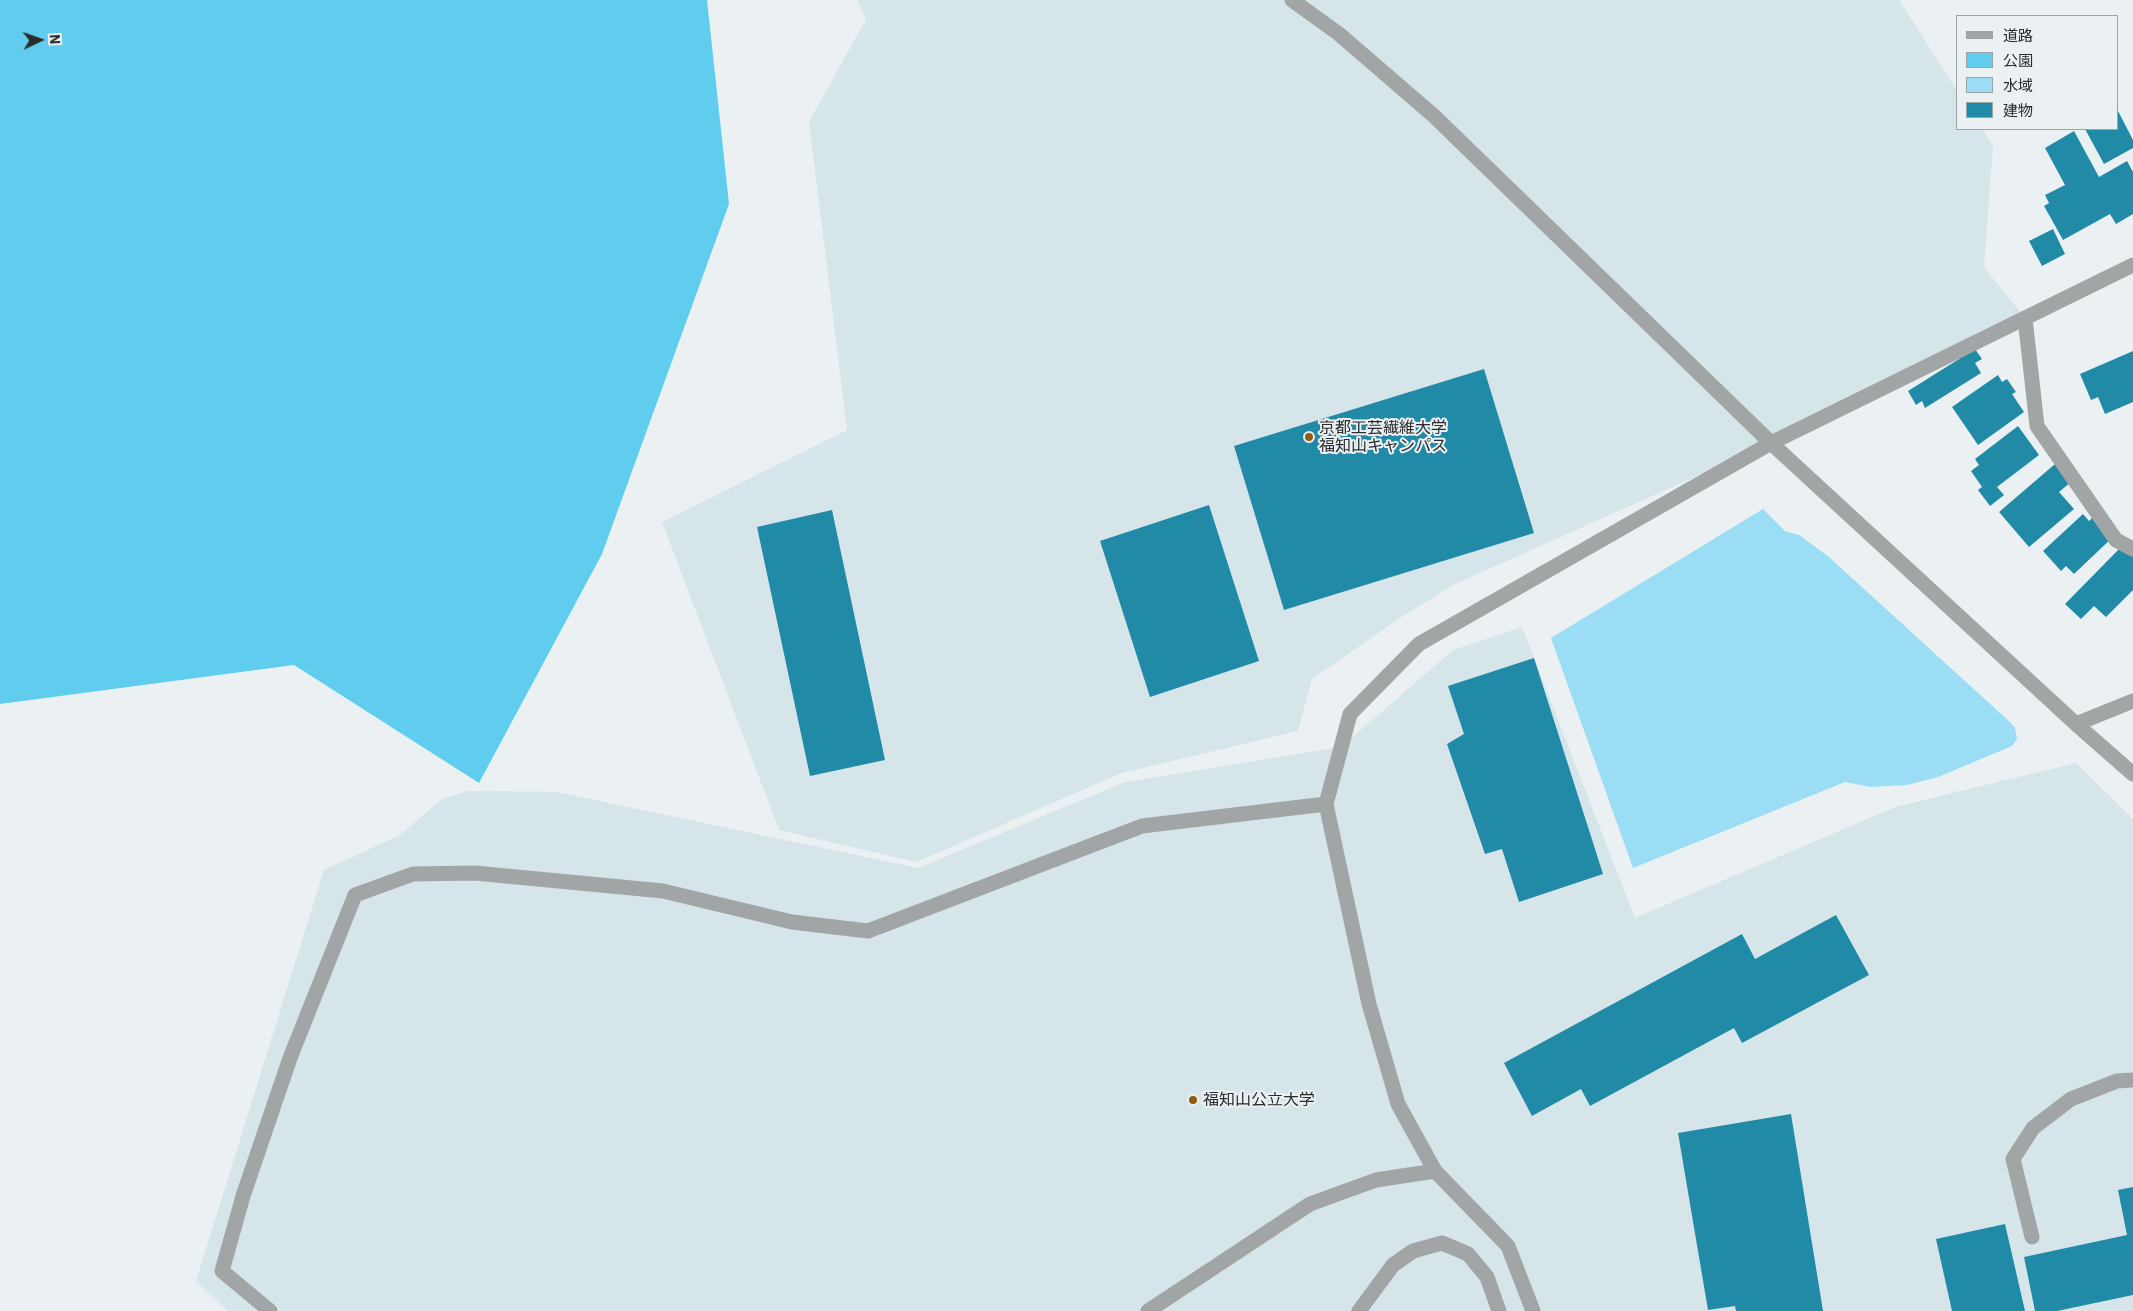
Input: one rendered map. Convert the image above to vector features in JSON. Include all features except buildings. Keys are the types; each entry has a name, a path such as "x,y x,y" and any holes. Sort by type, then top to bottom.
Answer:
{"street":[{"path":"1292,0 1339,34 1434,116 1771,443 2076,724 2133,774"},
{"path":"1533,1311 1508,1246 1435,1171 1398,1104 1369,1004 1326,804 1350,714 1419,644 1771,443 2133,264"},
{"path":"2025,318 2037,426 2116,540 2133,549"},
{"path":"2076,724 2133,701"},
{"path":"270,1311 222,1271 243,1196 290,1058 355,895 413,874 475,873 663,891 792,922 868,931 1142,826 1326,804"},
{"path":"2032,1237 2013,1159 2033,1128 2071,1099 2117,1081 2133,1080"},
{"path":"1148,1311 1310,1204 1376,1180 1435,1171"},
{"path":"1359,1311 1393,1265 1413,1251 1442,1243 1468,1254 1487,1276 1499,1311"}],"shaded area":[{"name":"京都工芸繊維大学 福知山キャンパス","path":"857,0 1899,0 1956,88 1956,130 1983,130 1993,146 1984,267 2025,318 1771,443 1455,584 1400,618 1312,679 1298,731 1122,773 916,862 779,830 662,522 847,430 809,122 866,19"},
{"name":"福知山公立大学","path":"1522,627 1635,918 1895,807 2076,763 2133,819 2133,1311 228,1311 196,1281 324,870 400,835 442,799 468,791 557,792 918,868 1125,782 1341,747 1453,650"}],"green space":[{"path":"0,0 707,0 729,204 602,554 479,783 294,665 0,704"}],"water":[{"path":"1763,509 1785,531 1799,535 1829,557 2011,723 2015,728 2017,739 2012,746 1938,777 1907,785 1871,787 1845,782 1633,868 1551,638"}],"place":[{"name":"京都工芸繊維大学 福知山キャンパス","path":"1309,437"},
{"name":"福知山公立大学","path":"1193,1100"}]}
